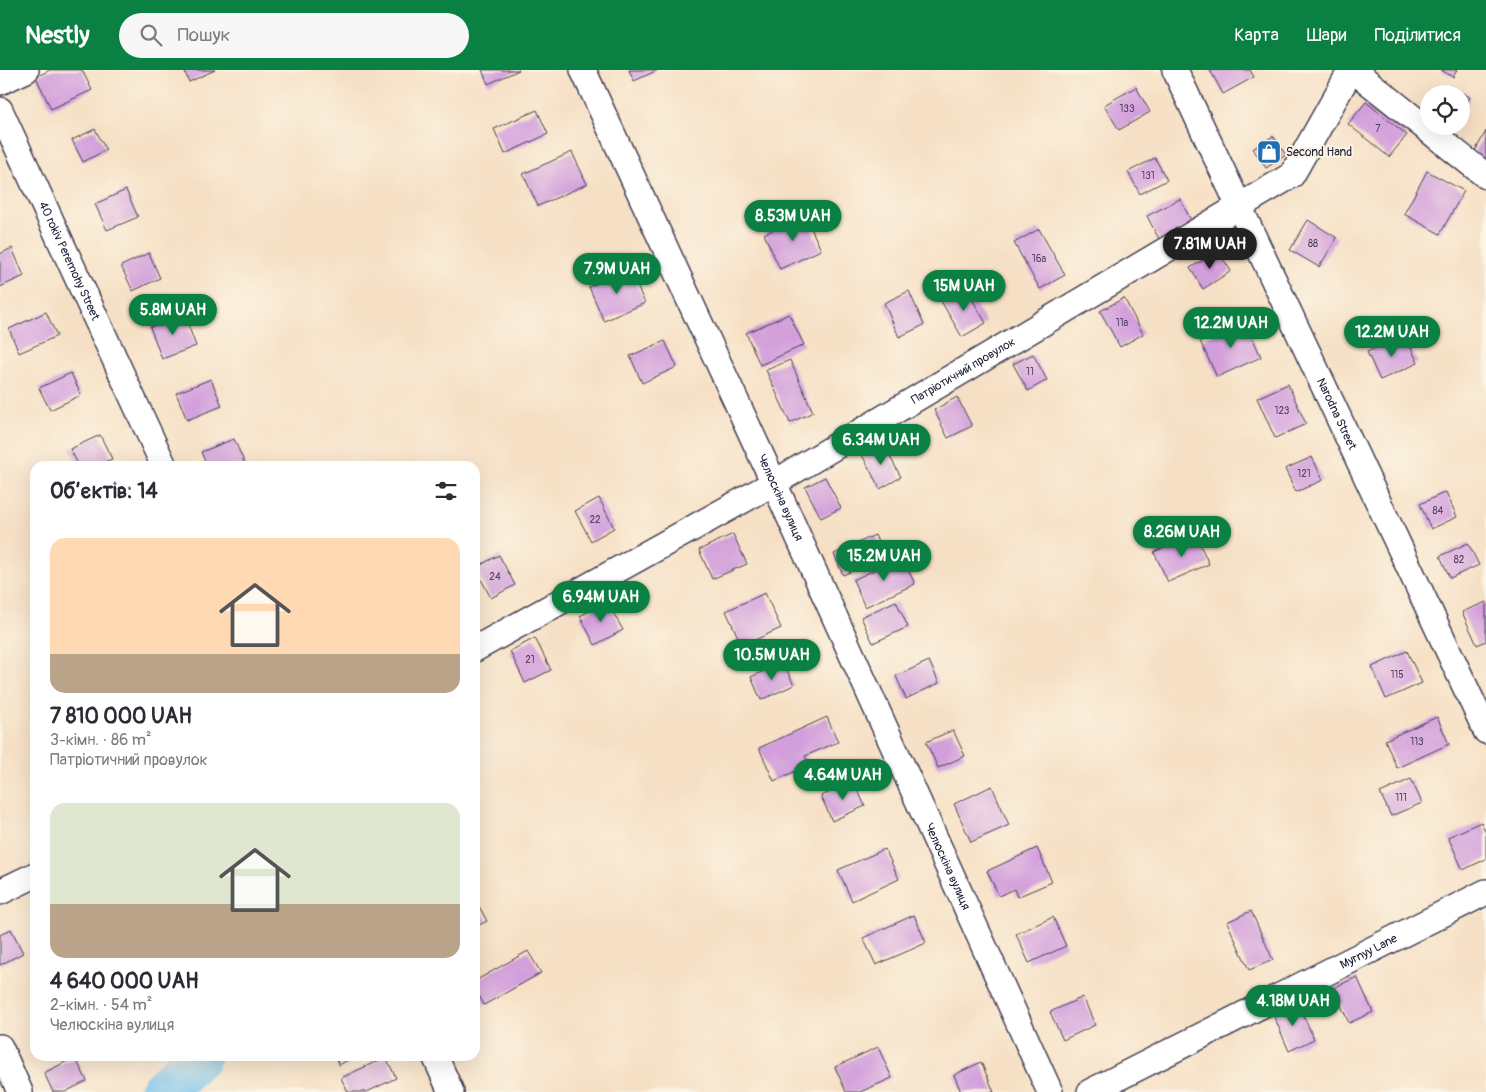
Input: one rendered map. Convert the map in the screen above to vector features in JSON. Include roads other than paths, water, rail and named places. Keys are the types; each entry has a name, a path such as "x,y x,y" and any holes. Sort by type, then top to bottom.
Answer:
{"street":[{"path":"0,82 26,70"},
{"name":"Челюскіна вулиця","path":"583,70 774,483 1050,1092"},
{"name":"Narodna Street","path":"1174,70 1486,731"},
{"path":"1352,70 1486,176"},
{"name":"Патріотичний провулок","path":"480,646 774,483 1292,175 1352,70"},
{"name":"40 rokiv Peremohy Street","path":"0,110 162,461"},
{"path":"0,892 30,877"},
{"name":"Myrnyy Lane","path":"1090,1092 1486,892"},
{"path":"0,1047 20,1092"},
{"path":"436,1061 451,1092"}],"waterway":[{"path":"161,1092 194,1061"}],"place":[{"name":"Second Hand","path":"1269,152"}]}
